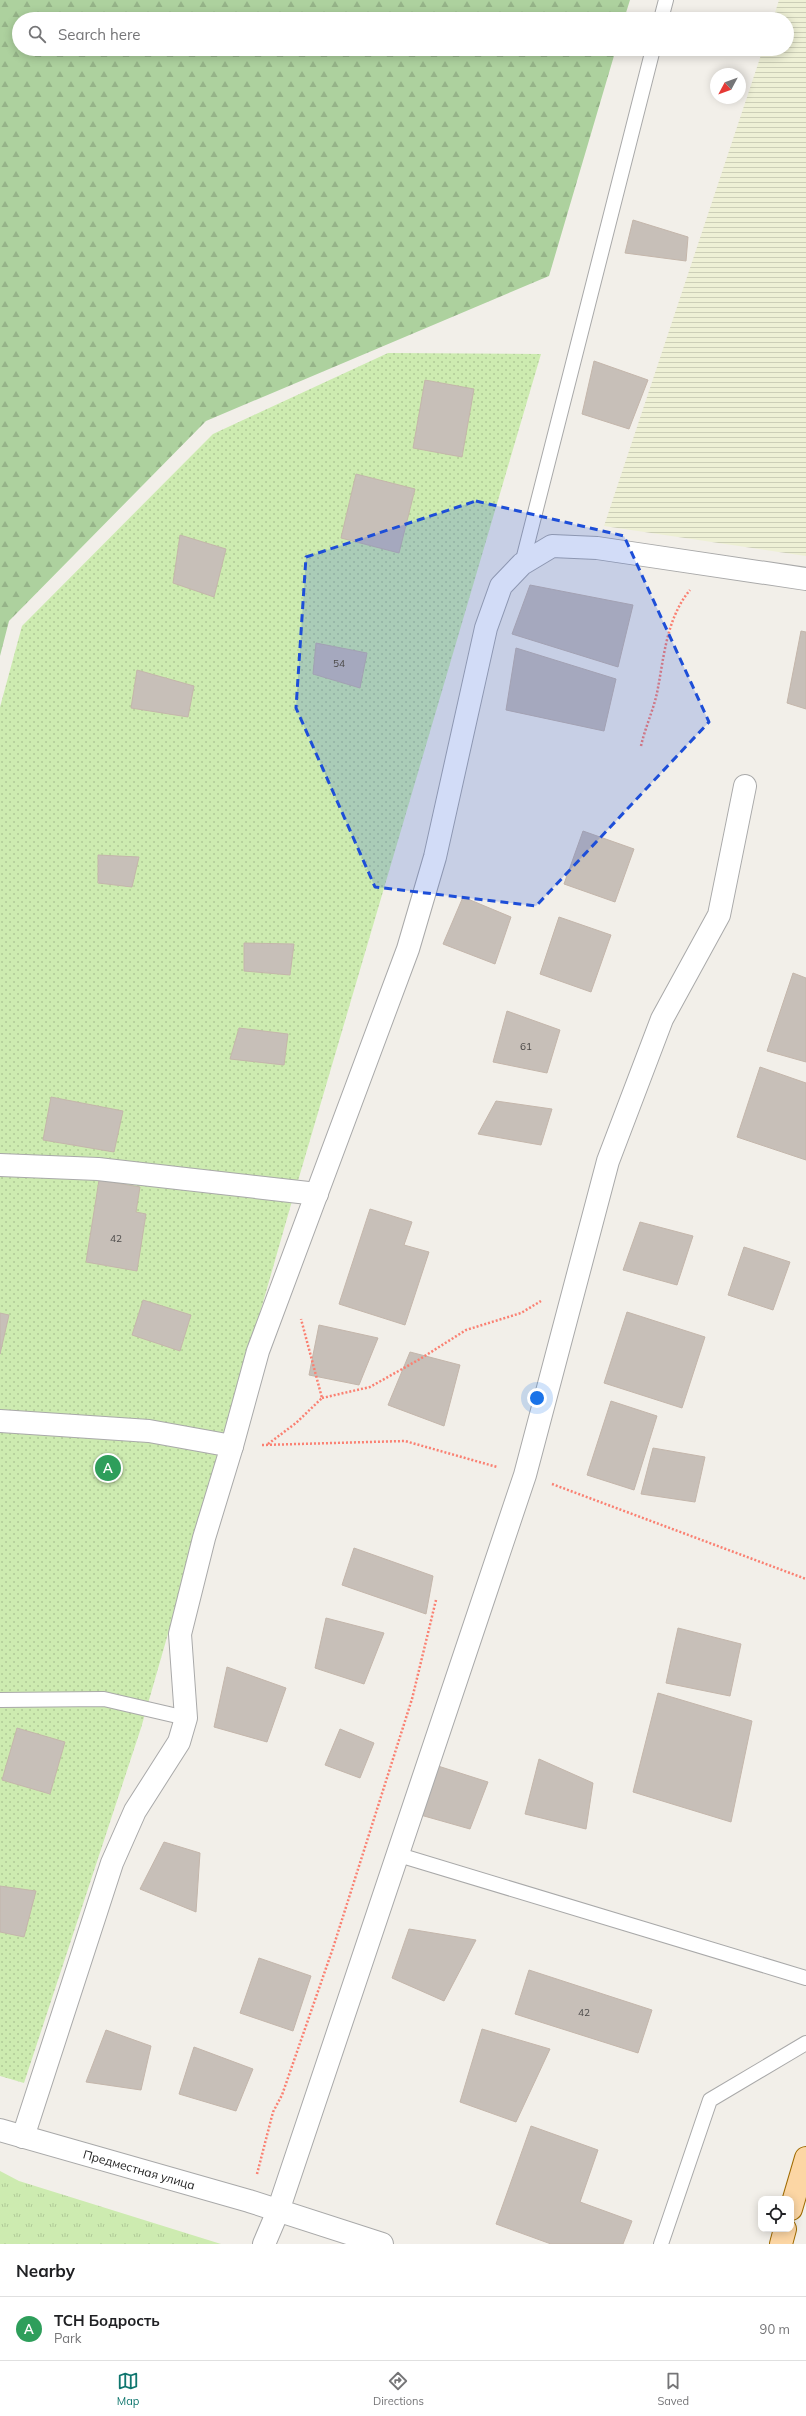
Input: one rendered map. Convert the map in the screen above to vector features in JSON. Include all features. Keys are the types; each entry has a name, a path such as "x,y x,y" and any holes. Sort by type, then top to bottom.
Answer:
{"main road":[{"path":"794,2199 806,2158"},
{"path":"781,2244 784,2232"}],"street":[{"path":"23,2137 112,1863 135,1812 179,1742 186,1718 180,1634 204,1538 232,1446 258,1351 408,949 435,857 486,628 502,586 522,564 552,546 597,548 806,579"},
{"path":"264,2244 278,2211 399,1855 525,1474 608,1161 662,1019 719,915 745,786"},
{"path":"0,1164 98,1169 317,1194"},
{"path":"0,1420 148,1431 232,1446"},
{"name":"Предместная улица","path":"0,2130 249,2201 382,2244"}],"lane":[{"path":"663,12 666,0"},
{"path":"522,564 651,56"},
{"path":"0,1700 104,1699 186,1718"},
{"path":"399,1855 806,1978"},
{"path":"661,2244 710,2100 806,2043"}],"path":[{"path":"641,746 656,695 666,643 679,604 710,565"},
{"path":"267,1445 296,1423 322,1398 370,1387 420,1360 466,1330 521,1313 577,1278"},
{"path":"300,1315 322,1398"},
{"path":"249,2201 273,2112 282,2095 333,1948 412,1699 436,1600"}],"highlighted area":[{"path":"476,501 624,536 709,722 536,906 375,887 296,708 306,557"}],"green space":[{"path":"0,0 630,0 626,12 12,12 12,56 614,56 549,276 206,421 9,621 0,656"},
{"path":"779,0 806,0 806,556 604,526 745,104 746,104 761,56 794,56 794,12 775,12"},
{"path":"388,353 541,354 290,1208 141,1728 24,2083 0,2076 0,707 22,626 213,434"},
{"path":"0,2171 19,2181 221,2244 0,2244"}],"building":[{"path":"633,220 688,237 686,261 625,253"},
{"path":"594,361 648,380 629,429 582,414"},
{"path":"425,380 474,389 462,457 413,448"},
{"path":"356,474 415,489 399,553 341,538"},
{"path":"180,535 226,549 214,597 173,583"},
{"path":"530,585 633,605 618,667 512,634"},
{"path":"801,631 806,632 806,709 787,703"},
{"path":"316,643 367,653 360,688 313,674"},
{"path":"516,648 616,679 604,731 506,710"},
{"path":"137,670 194,686 188,717 131,708"},
{"path":"583,831 634,849 615,902 564,884"},
{"path":"98,855 139,857 132,887 98,883"},
{"path":"463,897 511,917 495,964 443,944"},
{"path":"559,917 611,935 591,992 540,974"},
{"path":"244,943 294,944 290,975 244,971"},
{"path":"793,973 806,978 806,1062 767,1051"},
{"path":"507,1011 560,1030 547,1073 493,1062"},
{"path":"239,1028 288,1034 284,1065 230,1059"},
{"path":"760,1067 806,1083 806,1160 737,1137"},
{"path":"51,1097 123,1111 114,1152 43,1140"},
{"path":"496,1101 552,1109 541,1145 478,1134"},
{"path":"99,1180 140,1187 136,1212 146,1214 137,1271 86,1262"},
{"path":"370,1209 412,1222 404,1245 429,1252 405,1325 339,1304"},
{"path":"640,1222 693,1236 677,1285 623,1270"},
{"path":"744,1247 790,1262 773,1310 728,1295"},
{"path":"143,1300 191,1315 180,1351 132,1335"},
{"path":"627,1312 705,1337 682,1408 604,1383"},
{"path":"0,1313 9,1315 0,1354"},
{"path":"319,1325 378,1338 359,1385 309,1375"},
{"path":"410,1352 460,1365 444,1426 388,1405"},
{"path":"611,1401 657,1416 634,1490 587,1475"},
{"path":"653,1448 705,1457 695,1502 641,1494"},
{"path":"354,1548 433,1576 426,1614 342,1585"},
{"path":"326,1618 384,1633 364,1684 315,1668"},
{"path":"678,1628 741,1644 730,1696 666,1683"},
{"path":"227,1667 286,1688 267,1742 214,1727"},
{"path":"658,1693 752,1721 731,1822 633,1792"},
{"path":"17,1728 65,1742 50,1794 2,1780"},
{"path":"340,1729 374,1743 360,1778 325,1765"},
{"path":"539,1759 593,1783 586,1829 525,1814"},
{"path":"438,1766 488,1782 470,1829 417,1814"},
{"path":"164,1842 200,1853 196,1912 140,1889"},
{"path":"0,1886 36,1891 24,1937 0,1932"},
{"path":"409,1929 476,1940 444,2001 392,1978"},
{"path":"259,1958 311,1976 293,2031 240,2013"},
{"path":"529,1970 652,2010 638,2053 515,2014"},
{"path":"482,2029 550,2049 516,2122 460,2102"},
{"path":"106,2030 151,2046 141,2090 86,2082"},
{"path":"194,2047 253,2069 236,2111 179,2094"},
{"path":"531,2126 598,2150 580,2202 632,2221 623,2244 551,2244 496,2224"}],"place":[{"name":"ТСН Бодрость","path":"108,1468"}]}
